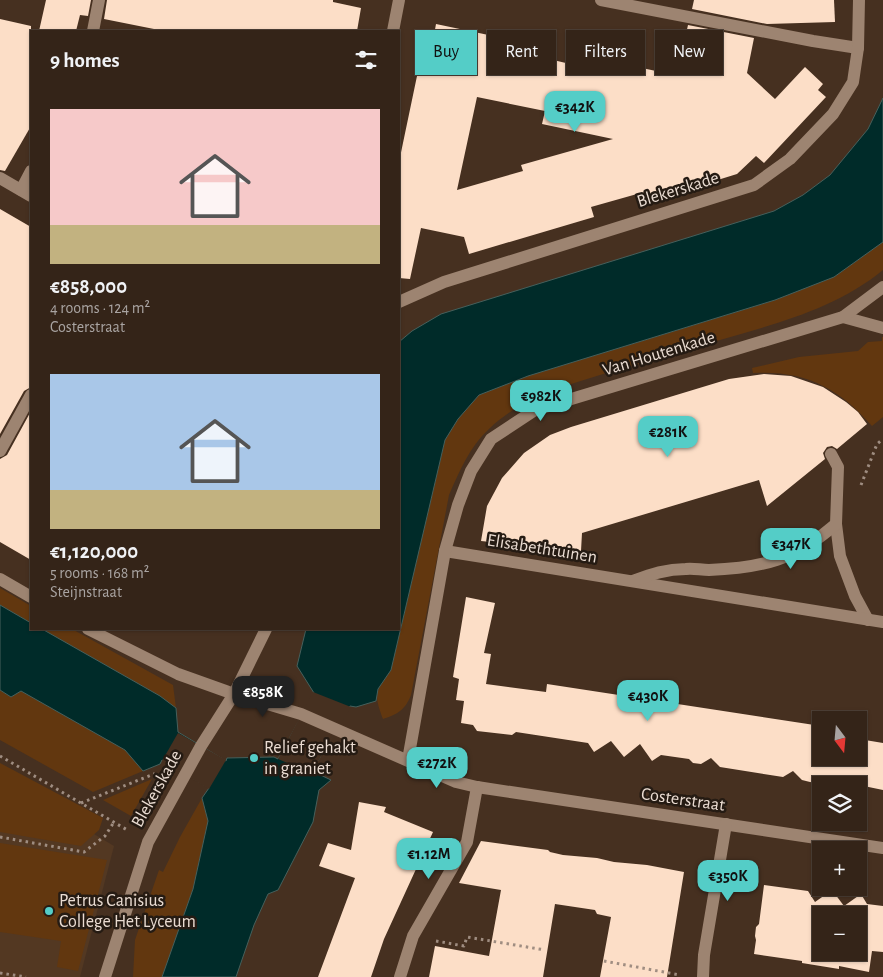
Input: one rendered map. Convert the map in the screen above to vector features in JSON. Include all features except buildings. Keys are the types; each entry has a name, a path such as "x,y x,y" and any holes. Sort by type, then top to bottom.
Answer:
{"street":[{"path":"93,30 99,0"},
{"path":"393,30 399,0"},
{"path":"601,0 812,41 858,48"},
{"name":"Blekerskade","path":"400,302 444,282 754,185 790,159 833,114 853,82 858,48 859,0"},
{"path":"0,178 26,193 30,175"},
{"name":"Van Houtenkade","path":"408,760 445,551 458,505 471,471 491,439 535,410 843,317 883,287"},
{"path":"843,317 883,328"},
{"path":"0,451 30,397"},
{"path":"830,454 838,467 836,524 840,556 855,596 868,620"},
{"path":"633,581 658,571 686,568 707,570 768,563 790,556 809,545 836,524"},
{"name":"Elisabethtuinen","path":"445,551 883,622"},
{"path":"0,579 30,596"},
{"path":"90,630 178,674 234,694 301,714 456,782 477,788 467,842 413,936 400,977"},
{"name":"Blekerskade","path":"105,977 148,842 185,775 234,694 266,630"},
{"name":"Costerstraat","path":"477,788 883,848"},
{"path":"703,977 704,955 726,824"}],"path":[{"path":"0,756 148,842"},
{"path":"81,803 154,774 177,789"},
{"path":"0,837 84,852 105,836 114,822"},
{"path":"413,936 464,946 467,937 545,950"},
{"path":"604,961 686,976"},
{"path":"0,973 26,977"}],"shaded area":[{"path":"883,242 883,270 846,295 826,305 763,328 602,374 533,397 489,429 471,451 449,495 411,695 400,711 383,719 377,698 379,688 391,670 445,440 458,419 479,395 528,376 775,300 834,277"},
{"path":"882,337 883,417 872,426 847,401 820,384 805,378 789,375 753,373 752,368 799,357 858,351 868,342 882,341"},
{"path":"0,588 30,605 30,622 0,605"},
{"path":"44,630 74,630 173,685 176,708 160,696"},
{"path":"0,690 11,697 21,691 125,750 143,771 93,792 0,740"},
{"path":"0,763 103,818 99,830 81,846 0,832"},
{"name":"Petrus Canisius College Het Lyceum","path":"0,778 114,846 80,977 0,977"},
{"path":"152,779 131,816 103,800"},
{"path":"202,798 208,821 193,889 162,977 133,977 135,940 159,870 163,872"},
{"path":"0,843 107,860 78,971 57,967 61,941 0,932"}],"water":[{"path":"883,98 883,242 834,277 775,300 528,376 479,395 458,419 445,440 391,670 378,689 376,701 356,707 350,706 312,771 331,780 319,790 313,822 278,890 268,894 254,925 236,977 162,977 193,889 208,821 202,798 209,788 162,760 160,764 143,771 125,750 21,691 11,697 0,690 0,605 30,622 30,630 44,630 160,696 176,708 178,732 226,761 227,758 274,757 278,759 314,693 297,666 306,630 400,630 400,341 412,331 441,314 774,211 803,195 830,175 868,129"}],"pier":[{"path":"313,692 351,707 311,773 278,759"},
{"path":"178,733 226,760 209,789 162,761"}],"place":[{"name":"Relief gehakt in graniet","path":"254,758"},
{"name":"Petrus Canisius College Het Lyceum","path":"49,911"}]}
